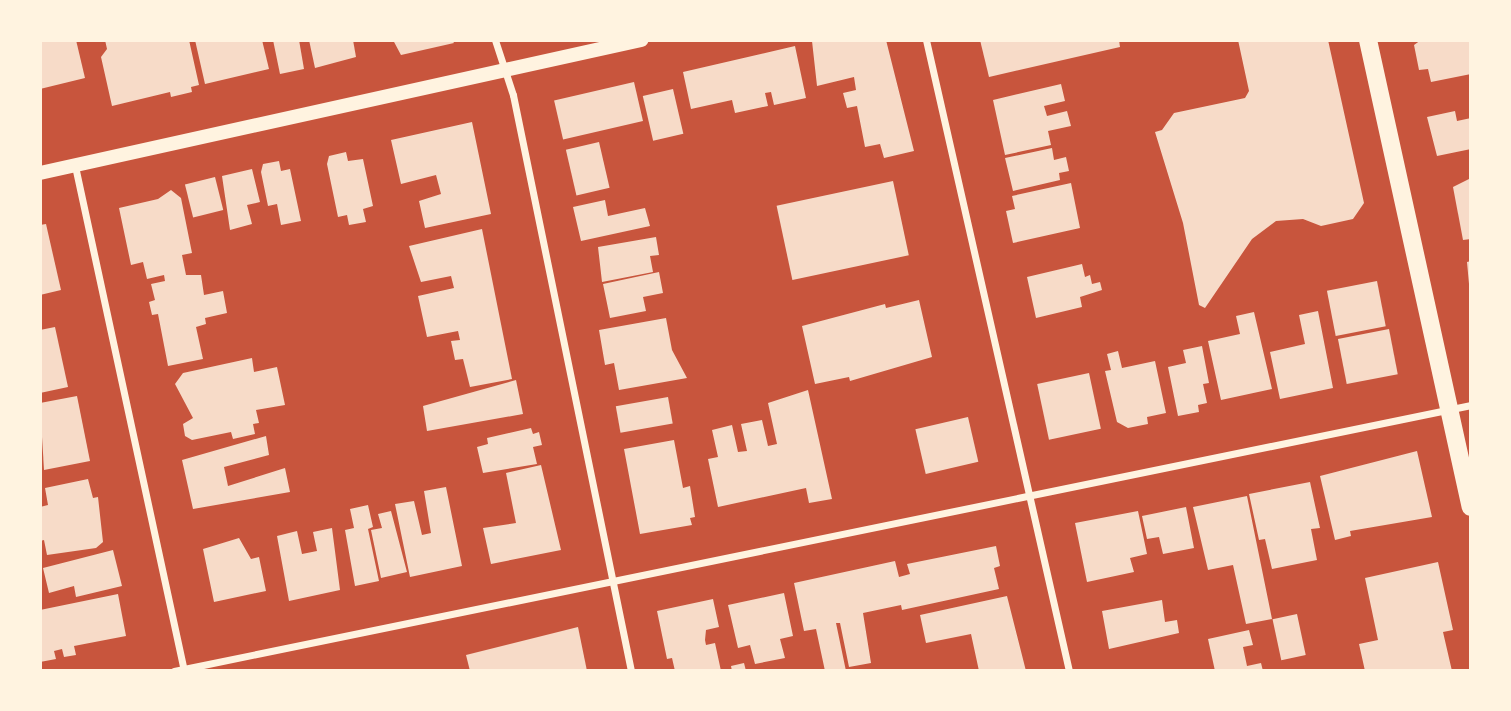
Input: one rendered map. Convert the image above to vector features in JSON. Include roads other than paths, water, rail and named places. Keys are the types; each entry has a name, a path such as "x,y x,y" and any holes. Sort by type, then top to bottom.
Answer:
{"main road":[{"path":"40,173 641,40"},
{"path":"1368,40 1471,507"}],"street":[{"path":"495,40 505,70 631,671"},
{"path":"926,40 1069,671"},
{"path":"75,166 184,670"},
{"path":"174,671 1471,405"}]}
